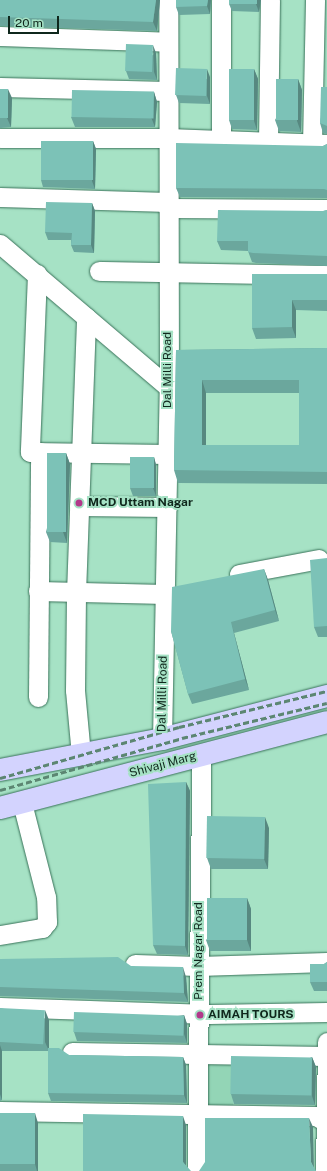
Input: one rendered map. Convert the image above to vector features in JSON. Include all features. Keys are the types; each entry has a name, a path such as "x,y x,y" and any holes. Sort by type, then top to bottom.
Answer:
{"main road":[{"name":"Shivaji Marg","path":"0,770 162,739 327,696"},
{"name":"Shivaji Marg","path":"0,808 327,722"}],"street":[{"name":"Dal Milli Road","path":"162,739 170,590 166,507 168,388 168,0"},
{"path":"221,0 221,140"},
{"path":"268,142 270,0"},
{"path":"0,138 168,138 320,144 315,0"},
{"path":"0,36 168,42"},
{"path":"0,87 168,91"},
{"path":"0,198 168,205 327,209"},
{"path":"0,244 37,274 168,388"},
{"path":"99,271 327,275"},
{"path":"37,274 30,452 167,454"},
{"path":"81,755 75,690 76,593 86,318"},
{"path":"38,697 40,452"},
{"path":"79,506 166,507"},
{"path":"219,578 319,559"},
{"path":"38,592 76,593 170,590"},
{"name":"Prem Nagar Road","path":"196,1171 201,755"},
{"path":"0,935 42,928 47,922 46,897 22,802"},
{"path":"135,964 198,966 327,962"},
{"path":"0,1007 198,1013 327,1012"},
{"path":"72,1052 198,1054 327,1049 324,1122 325,1171"},
{"path":"0,1111 197,1116 316,1116 324,1122"}],"shaded area":[{"path":"208,1058 233,1058 233,1109 208,1109"}],"building":[{"path":"0,0 156,0 153,22 0,17"},
{"path":"176,0 208,0 207,6 176,7"},
{"path":"229,0 257,0 257,4 229,4"},
{"path":"126,44 153,45 152,72 125,71"},
{"path":"176,68 207,69 206,96 175,95"},
{"path":"229,69 254,69 254,120 229,120"},
{"path":"276,79 298,79 298,120 276,120"},
{"path":"321,87 327,87 327,126 320,123"},
{"path":"0,89 8,89 8,118 0,118"},
{"path":"72,90 154,91 154,118 72,117"},
{"path":"41,141 93,141 93,180 41,180"},
{"path":"176,143 323,146 327,144 327,190 176,188"},
{"path":"46,202 92,203 91,245 71,245 72,233 45,232"},
{"path":"218,210 327,210 327,256 253,253 248,252 248,241 217,241"},
{"path":"252,274 327,274 327,300 292,300 292,327 252,328"},
{"path":"327,348 327,472 174,470 176,350","holes":["202,380 299,380 299,445 202,445"]},
{"path":"47,453 66,453 66,532 47,532"},
{"path":"130,457 154,457 154,488 130,488"},
{"path":"327,558 327,626 314,627 310,560"},
{"path":"264,569 275,610 231,622 245,679 188,694 171,631 172,587"},
{"path":"186,782 185,946 153,945 148,784"},
{"path":"207,816 265,817 264,859 206,858"},
{"path":"207,898 247,898 247,940 207,940"},
{"path":"118,957 131,966 183,967 184,993 0,987 0,959"},
{"path":"327,962 327,982 310,982 310,964 324,964"},
{"path":"0,1008 45,1010 43,1044 0,1042"},
{"path":"74,1012 184,1016 183,1036 73,1032"},
{"path":"48,1048 59,1048 69,1055 183,1057 184,1095 48,1093"},
{"path":"231,1056 312,1057 311,1095 230,1094"},
{"path":"0,1113 35,1113 35,1164 0,1164"},
{"path":"83,1114 183,1116 183,1162 191,1171 83,1171"},
{"path":"205,1118 309,1118 311,1162 316,1171 199,1171 205,1162"}],"railway":[{"path":"0,778 179,727 327,691"},
{"path":"0,790 182,738 327,703"}],"place":[{"name":"MCD Uttam Nagar","path":"79,503"},
{"name":"AIMAH TOURS","path":"200,1015"}]}
